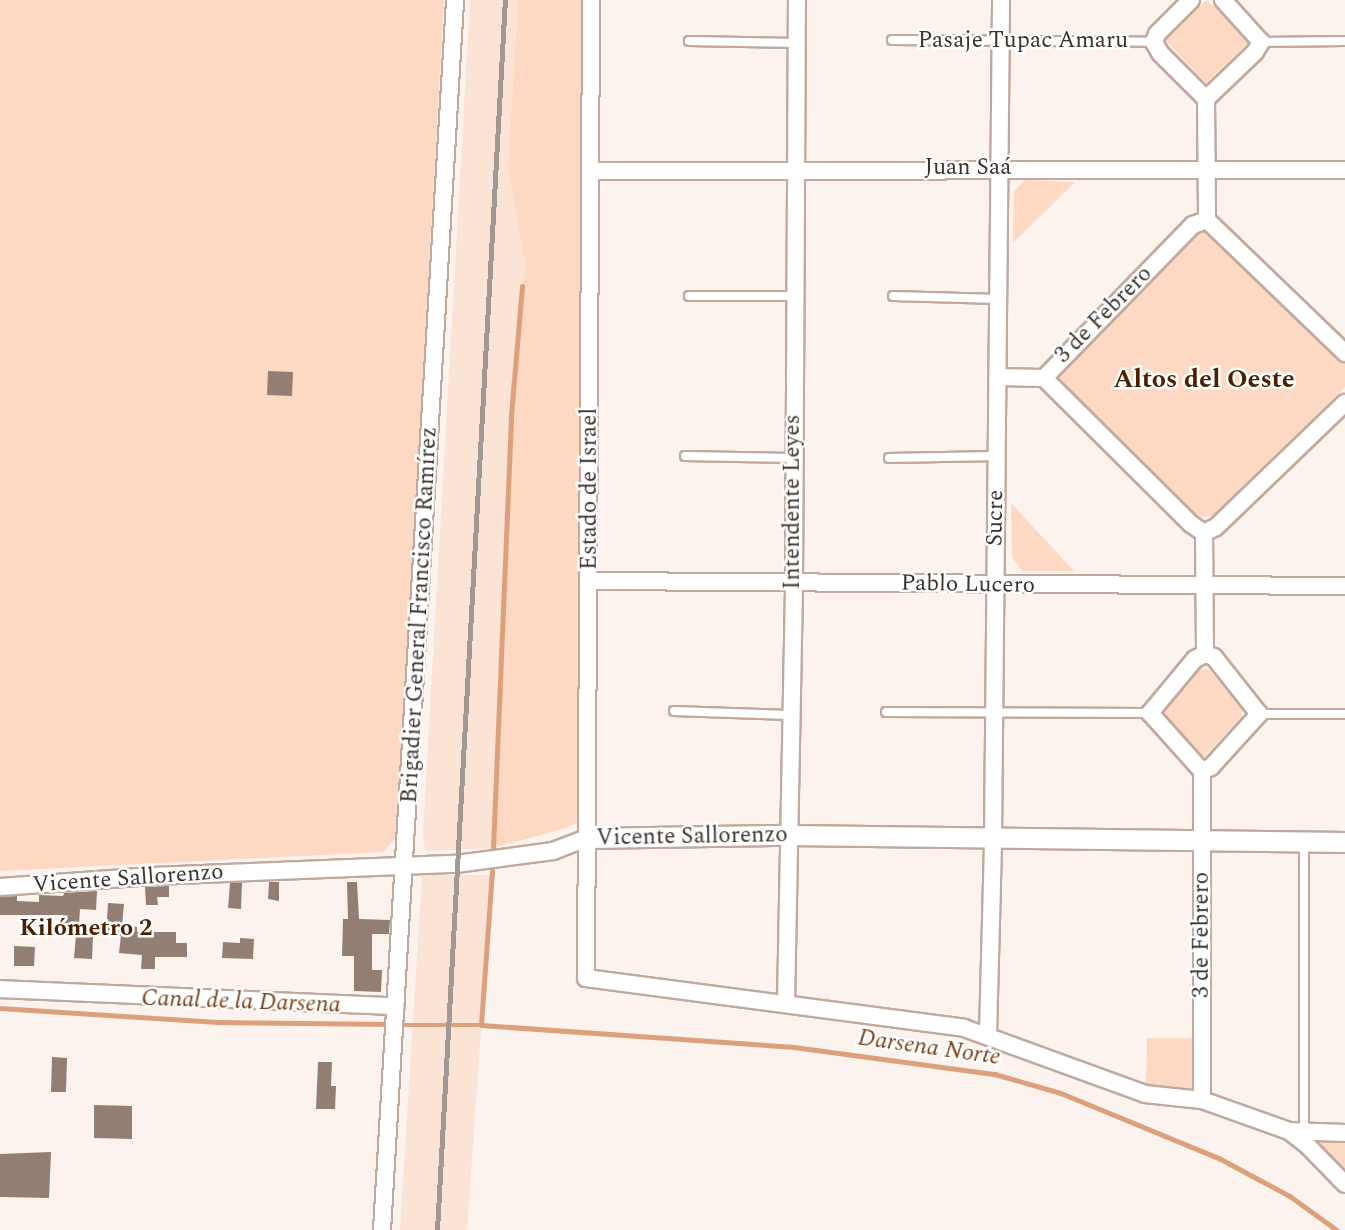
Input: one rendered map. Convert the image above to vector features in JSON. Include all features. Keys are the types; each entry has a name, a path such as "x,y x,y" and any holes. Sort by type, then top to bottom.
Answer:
{"street":[{"name":"Brigadier General Francisco Ramírez","path":"382,1230 406,865 455,0"},
{"name":"Estado de Israel","path":"591,0 586,978 786,1004"},
{"name":"Intendente Leyes","path":"786,1004 794,583 797,0"},
{"name":"Sucre","path":"988,1035 995,714 1001,0"},
{"path":"1191,0 1157,34 1154,42 1160,53 1206,99 1207,220 1345,353"},
{"path":"1206,99 1261,43 1223,0"},
{"name":"Juan Saá","path":"590,170 1345,170"},
{"name":"3 de Febrero","path":"1204,533 1052,389 1044,378 1193,225 1207,220"},
{"path":"998,377 1044,378"},
{"path":"1205,654 1204,533 1216,527 1345,403"},
{"name":"Pablo Lucero","path":"590,581 1345,586"},
{"path":"1205,654 1214,657 1259,714 1211,767 1202,771 1150,713 1195,659 1205,654"},
{"name":"3 de Febrero","path":"1202,771 1202,1100"},
{"name":"Vicente Sallorenzo","path":"0,887 153,876 456,864 515,858 553,850 587,838 789,835 1345,842"},
{"path":"0,989 395,1018"},
{"path":"786,1004 964,1028 1145,1094 1202,1100 1296,1131 1345,1133"},
{"path":"1296,1131 1345,1184"}],"lane":[{"name":"Pasaje Tupac Amaru","path":"892,40 1154,42"},
{"path":"689,41 797,43"},
{"path":"1261,43 1345,41"},
{"path":"689,296 794,296"},
{"path":"893,296 998,299"},
{"path":"685,456 793,458"},
{"path":"889,458 997,456"},
{"path":"674,711 790,715"},
{"path":"886,712 1150,713"},
{"path":"1259,714 1345,714"},
{"path":"1296,1131 1304,842"}],"shaded area":[{"path":"0,0 444,0 397,837 383,852 0,871"},
{"path":"470,0 518,0 508,167 526,268 522,286 511,415 493,848 425,851 423,833"},
{"path":"518,0 587,0 580,812 578,822 566,828 493,848 511,415 522,286 526,268 508,167"},
{"path":"1207,0 1250,41 1206,83 1165,40"},
{"path":"1025,180 1075,182 1013,243 1014,191"},
{"path":"1208,227 1345,362 1345,387 1213,515 1203,517 1192,512 1058,378 1061,370 1195,235"},
{"path":"1011,503 1074,571 1022,571 1012,557"},
{"path":"1198,669 1208,669 1242,707 1242,716 1205,756 1196,754 1164,713 1164,707"},
{"path":"422,875 492,875 467,1230 400,1230"},
{"path":"1147,1038 1193,1038 1193,1091 1146,1086"},
{"path":"1311,1139 1345,1139 1345,1172"}],"building":[{"path":"268,371 293,372 292,396 267,395"},
{"path":"269,882 279,882 279,901 268,899"},
{"path":"347,882 357,882 359,919 390,920 389,934 372,934 372,970 382,970 381,992 354,991 354,956 342,956 343,919 348,919"},
{"path":"230,883 242,883 241,909 228,908"},
{"path":"169,886 169,897 157,897 158,905 146,905 145,887"},
{"path":"97,891 96,910 80,909 79,924 62,923 63,915 0,915 0,897 17,896 17,901 39,902 39,895 63,896 64,893"},
{"path":"108,903 124,904 121,936 106,935"},
{"path":"122,926 137,927 137,932 176,932 176,943 187,943 187,957 155,957 155,969 141,969 142,955 119,953"},
{"path":"76,935 93,936 92,959 74,958"},
{"path":"240,938 254,939 253,959 222,958 223,942 240,943"},
{"path":"14,946 35,947 34,966 14,966"},
{"path":"52,1057 67,1058 66,1092 51,1092"},
{"path":"318,1062 332,1062 331,1086 336,1086 335,1109 316,1109"},
{"path":"94,1105 132,1106 132,1139 94,1138"},
{"path":"51,1152 49,1198 0,1197 0,1154"}],"waterway":[{"path":"493,848 511,415 522,286"},
{"path":"481,1025 492,871"},
{"name":"Canal de la Darsena","path":"0,1008 218,1022 391,1024"},
{"name":"Darsena Norte","path":"399,1025 481,1025 794,1047 995,1074 1061,1093 1219,1158 1290,1196 1337,1230"}],"railway":[{"path":"437,1230 505,0"}],"district":[{"name":"Altos del Oeste","path":"1204,380"},
{"name":"Kilómetro 2","path":"86,929"}]}
